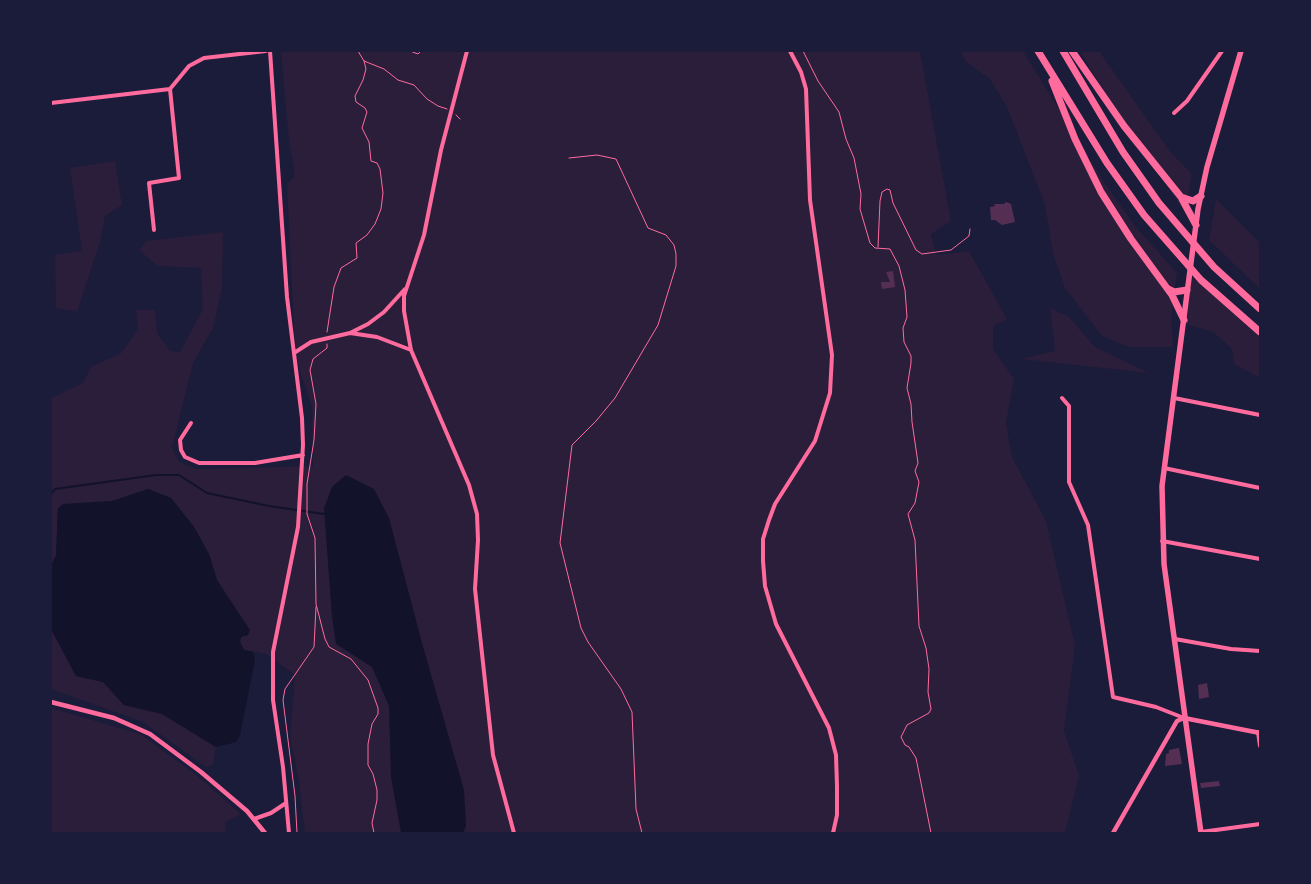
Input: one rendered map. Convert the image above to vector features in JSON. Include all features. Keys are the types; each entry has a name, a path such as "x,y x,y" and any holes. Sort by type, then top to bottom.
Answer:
{"highway":[{"path":"1038,51 1111,169 1144,216 1196,275 1260,332"},
{"path":"1062,51 1124,152 1155,198 1205,257 1260,309"},
{"path":"1072,51 1124,126 1181,197 1191,212 1196,228"},
{"path":"1045,64 1075,139 1101,192 1168,288 1184,320"},
{"path":"1181,197 1193,201 1201,196"},
{"path":"1168,288 1174,292 1187,290"}],"main road":[{"path":"1201,833 1184,718 1162,540 1164,468 1201,196 1241,51"}],"street":[{"path":"51,103 170,89 190,66 204,58 266,51"},
{"path":"270,51 287,297 302,418 303,455 298,527 273,652 273,700 283,767 289,833"},
{"path":"467,51 451,110 424,235 404,296 404,311 411,350 469,485 477,514 478,540 474,589 493,755 514,833"},
{"path":"790,51 801,72 806,89 810,200 832,355 830,393 816,441 775,504 763,539 763,561 765,586 776,624 829,728 836,755 837,815 833,833"},
{"path":"1174,113 1187,101 1222,51"},
{"path":"154,230 149,183 179,178 170,89"},
{"path":"350,333 384,312 408,285"},
{"path":"294,353 311,342 350,333 377,337 411,350"},
{"path":"1062,398 1069,406 1069,482 1088,525 1113,697 1156,707 1184,718 1259,732 1260,746"},
{"path":"1174,398 1260,415"},
{"path":"191,423 180,440 181,450 185,457 198,463 255,463 303,455"},
{"path":"1164,468 1260,488"},
{"path":"1162,540 1259,559 1260,553"},
{"path":"1175,639 1231,649 1260,651"},
{"path":"51,702 114,718 139,728 201,772 254,819 265,833"},
{"path":"1113,833 1172,726 1184,718"},
{"path":"254,819 271,813 286,803"},
{"path":"1201,833 1260,824"}],"path":[{"path":"297,833 296,796 283,700 285,689 314,648 316,604 315,538 307,514 307,484 314,440 316,404 310,370 313,359 320,351 328,348 326,337 334,287 341,268 357,258 356,243 367,235 375,224 381,209 383,192 380,168 377,164 371,162 369,142 362,128 367,112 365,108 356,102 356,96 366,68 358,51"},
{"path":"410,51 418,54 421,51"},
{"path":"803,51 818,81 839,112 846,139 854,158 861,194 862,216 870,243 872,247 890,249 899,266 906,301 907,318 903,328 904,342 911,356 907,388 912,404 912,422 918,463 915,471 919,482 915,503 908,514 915,540 919,626 926,648 928,692 931,709 929,713 912,720 901,737 904,745 909,746 916,758 931,833"},
{"path":"364,61 384,69 398,80 414,85 427,99 438,106 451,110 460,119"},
{"path":"569,158 597,155 616,159 648,228 666,235 674,245 676,254 676,266 658,325 615,398 596,421 572,445 560,543 580,628 624,694 632,712 636,809 642,833"},
{"path":"877,247 880,241 880,201 882,192 887,189 890,190 893,203 916,250 922,254 951,250 969,236 970,230"},
{"path":"316,604 329,647 351,659 368,680 378,708 378,714 372,724 368,744 368,765 373,774 377,800 372,822 374,833"}],"shaded area":[{"path":"281,51 920,51 951,221 931,234 936,255 969,251 1007,319 993,326 993,349 1014,379 1006,423 1012,457 1046,521 1075,645 1064,731 1079,776 1065,833 305,833 299,781 290,737 295,675 266,654 244,650 240,642 241,637 248,635 217,580 209,554 194,527 171,498 148,489 112,501 58,509 56,555 51,566 51,398 83,383 91,367 121,353 138,329 136,310 155,310 157,333 170,351 180,352 203,309 201,268 158,266 139,250 147,241 223,232 222,288 213,328 193,363 172,448 179,462 197,469 313,466 312,406 299,369 294,330 287,184 294,177 294,167 289,142"},
{"path":"961,51 1023,51 1100,176 1135,226 1177,273 1171,317 1173,347 1129,347 1102,336 1065,288 1053,254 1045,205 1007,107 990,79 965,61"},
{"path":"1080,51 1099,51 1171,153 1192,174 1185,212 1121,120"},
{"path":"115,161 122,205 105,216 100,242 77,312 56,308 55,255 82,251 70,168"},
{"path":"1216,199 1260,243 1260,289 1209,240"},
{"path":"1194,279 1260,337 1260,378 1234,364 1232,349 1213,332 1185,324 1189,280"},
{"path":"1050,308 1069,317 1095,347 1149,373 1020,359 1055,351"},
{"path":"346,475 374,489 389,518 464,790 466,826 463,833 401,833 391,777 389,706 372,667 336,644 332,617 324,508 332,487"},
{"path":"148,489 171,498 194,527 209,554 217,580 250,630 248,635 241,637 240,642 244,650 253,652 255,660 240,735 236,742 216,747 162,714 124,705 103,682 76,676 51,629 51,566 56,555 58,508 63,504 112,501"},
{"path":"51,629 76,676 103,682 124,705 162,714 216,747 213,764 206,767 143,722 51,689"},
{"path":"51,708 140,734 194,773 241,814 225,822 226,833 51,833"}],"building":[{"path":"1006,202 1011,204 1015,222 1002,225 995,220 991,220 990,207 995,206 994,204 1004,204"},
{"path":"893,271 895,287 882,289 881,282 890,282 886,272"},
{"path":"1207,683 1209,697 1199,699 1198,685"},
{"path":"1179,748 1182,764 1165,766 1166,754 1169,753 1169,750"},
{"path":"1219,781 1220,786 1201,788 1200,783"}],"waterway":[{"path":"51,494 55,489 156,475 179,475 207,493 269,506 324,514"}]}
